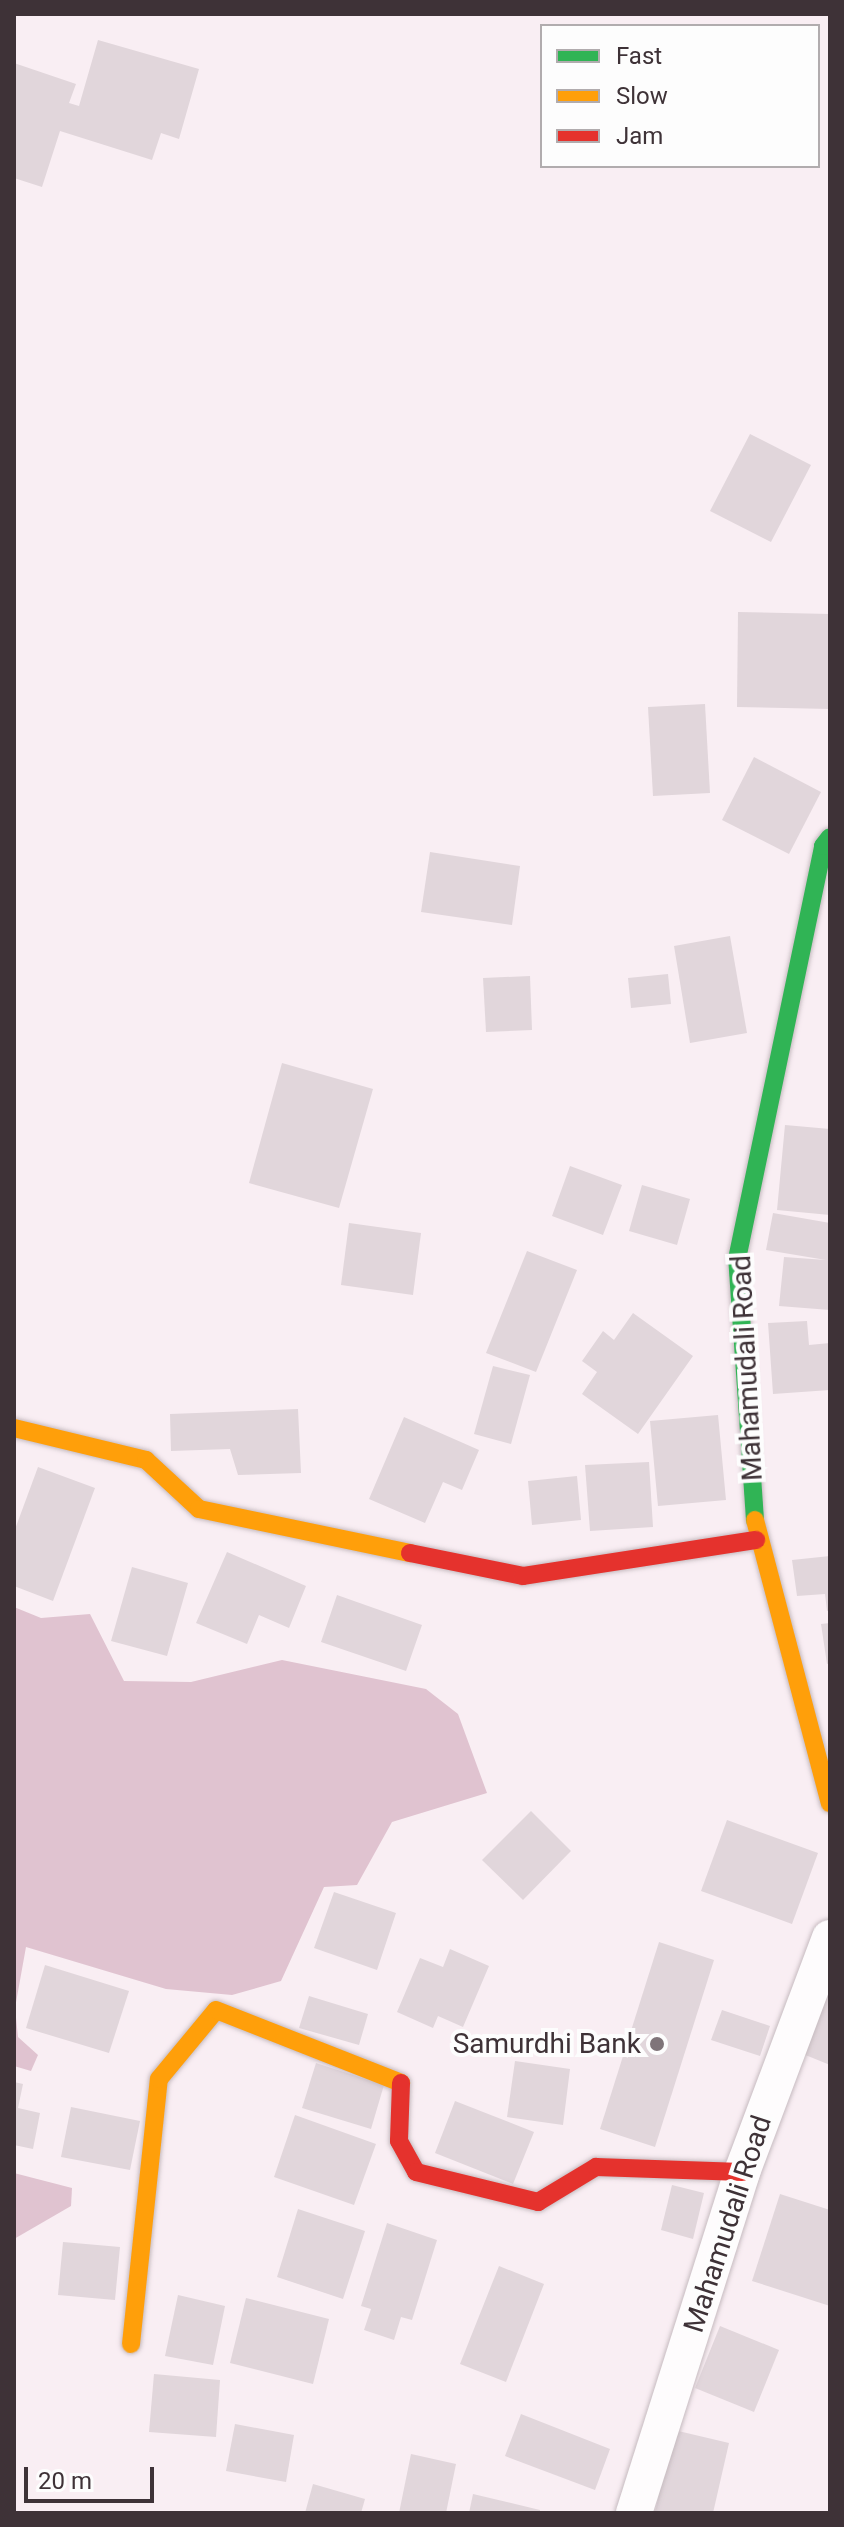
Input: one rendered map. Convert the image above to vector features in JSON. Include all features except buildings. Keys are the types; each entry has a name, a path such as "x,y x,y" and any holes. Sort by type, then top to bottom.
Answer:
{"street":[{"name":"Mahamudali Road","path":"830,837 823,846 737,1259 756,1540 830,1803"},
{"path":"14,1428 146,1460 199,1509 523,1576 756,1540"},
{"name":"Mahamudali Road","path":"634,2513 742,2172 830,1938"},
{"path":"131,2344 159,2079 216,2010 401,2080 399,2141 416,2172 538,2202 596,2167 742,2172"}],"shaded area":[{"path":"14,1607 41,1618 90,1614 124,1681 191,1682 282,1660 426,1689 458,1714 487,1793 392,1822 357,1885 324,1887 281,1981 232,1995 166,1989 26,1947 15,2008 18,2037 38,2055 31,2071 14,2066"},
{"path":"14,2173 72,2188 71,2206 14,2239"}],"traffic: fast":[{"path":"755,1520 737,1259 823,846 830,837"}],"traffic: slow":[{"path":"14,1428 146,1460 199,1509 410,1553"},
{"path":"755,1520 830,1803"},
{"path":"131,2344 159,2079 216,2010 401,2083"}],"traffic: jam":[{"path":"410,1553 523,1576 756,1540"},
{"path":"401,2083 399,2141 416,2172 538,2202 596,2167 742,2172"}],"place":[{"name":"Samurdhi Bank","path":"657,2044"}]}
